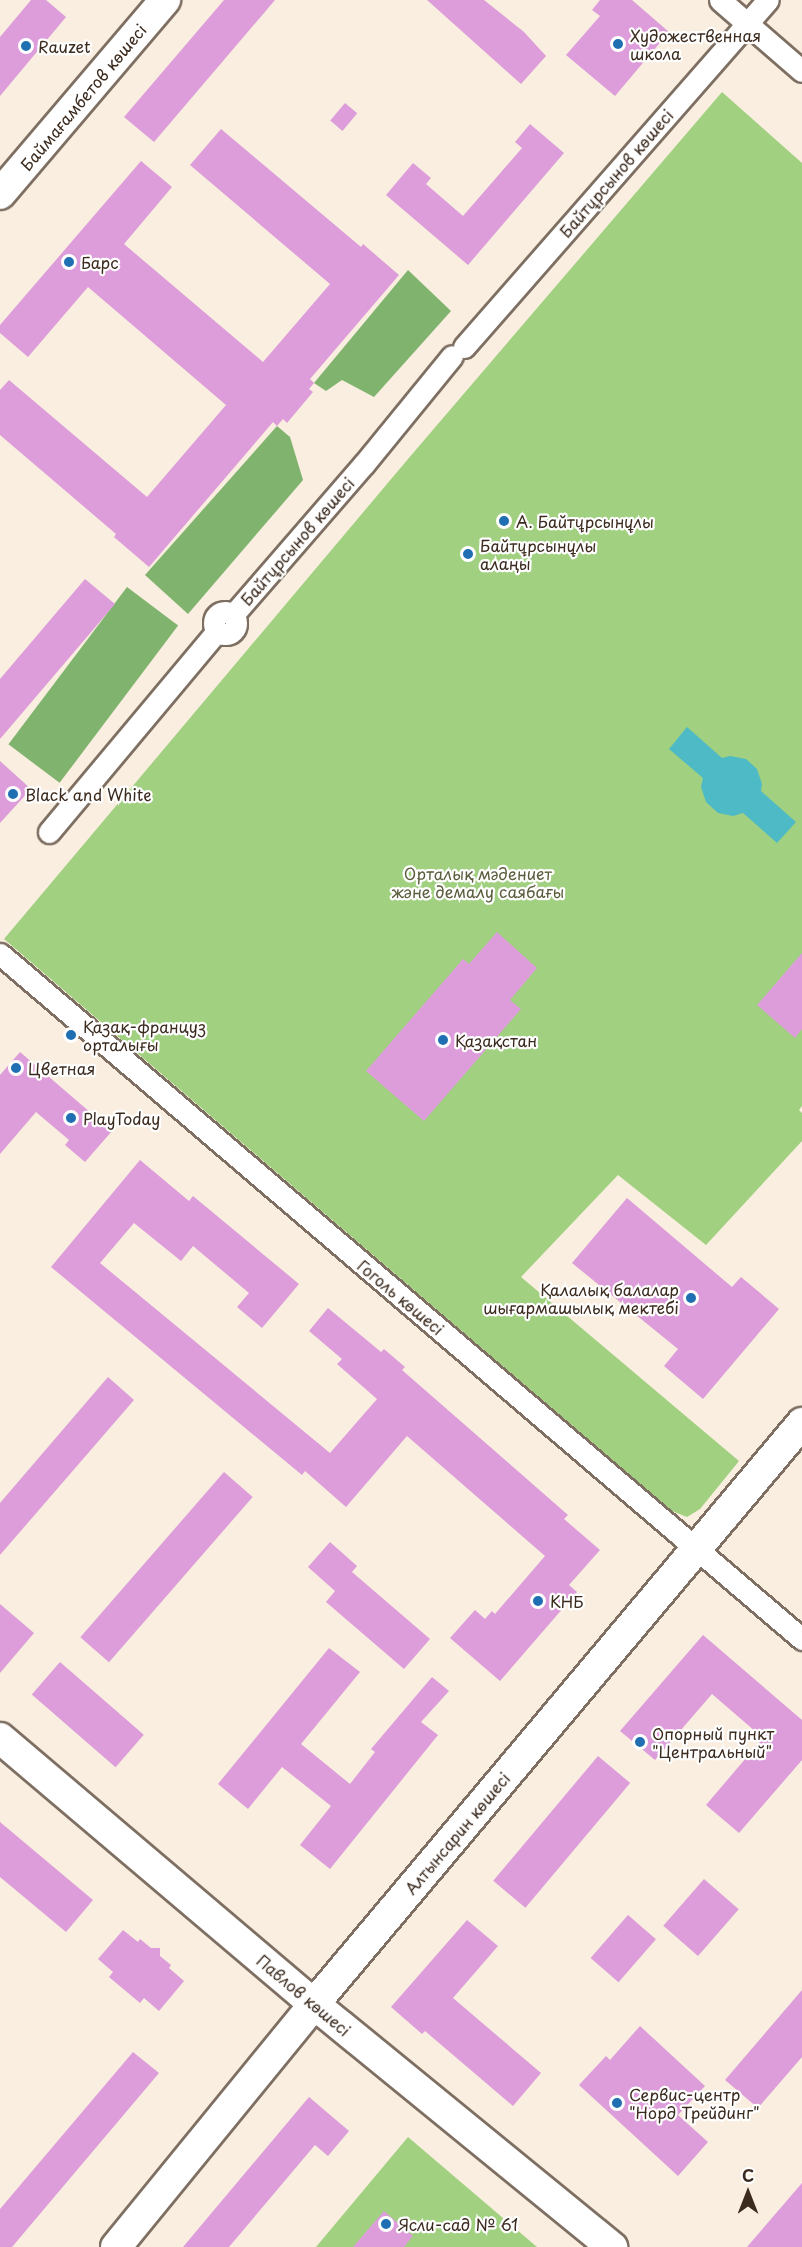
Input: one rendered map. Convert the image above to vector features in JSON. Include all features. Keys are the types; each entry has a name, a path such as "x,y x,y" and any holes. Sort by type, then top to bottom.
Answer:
{"street":[{"name":"Баймағамбетов көшесі","path":"0,194 165,0"},
{"path":"720,0 802,71"},
{"name":"Байтұрсынов көшесі","path":"49,832 217,631 227,634 233,631 236,624 233,615 458,351 768,0"},
{"name":"Гоголь көшесі","path":"0,954 802,1639"},
{"name":"Алтынсарин көшесі","path":"116,2247 314,2004 802,1423"},
{"name":"Павлов көшесі","path":"0,1738 314,2004 612,2247"}],"green space":[{"name":"Орталық мәдениет және демалу саябағы","path":"722,92 802,163 802,1106 799,1110 802,1113 802,1141 706,1245 618,1175 521,1277 739,1461 700,1509 687,1517 672,1511 4,939 408,459"},
{"path":"408,270 451,311 374,397 342,380 326,391 314,383"},
{"path":"277,426 290,437 303,480 188,614 145,575"},
{"path":"127,587 178,626 60,783 8,744"},
{"path":"408,2137 537,2247 316,2247"}],"water":[{"path":"687,727 722,758 730,756 746,759 757,769 762,784 761,791 796,822 777,843 743,813 733,816 718,813 706,802 701,787 703,778 669,749"}],"building":[{"path":"31,0 46,0 66,17 0,96 0,37"},
{"path":"224,0 275,0 154,142 124,117"},
{"path":"427,0 484,0 524,32 546,56 521,84"},
{"name":"Художественная школа","path":"600,0 632,0 669,32 615,96 566,55 600,16 592,10"},
{"path":"345,103 357,113 342,131 330,121"},
{"path":"530,124 564,153 468,265 386,195 413,163 431,178 426,184 463,216 522,148 515,142"},
{"path":"221,129 361,247 363,244 399,275 310,379 314,383 309,389 313,392 287,423 283,419 277,426 273,422 149,567 114,537 116,534 0,435 0,390 9,380 147,497 226,405 88,287 28,357 0,333 0,325 141,161 172,187 124,244 263,362 330,284 190,165"},
{"path":"85,579 115,604 0,739 0,679"},
{"name":"Black and White","path":"0,761 31,789 0,823"},
{"name":"Қазақстан","path":"497,932 537,968 510,1000 521,1009 424,1121 366,1071 463,959 469,964"},
{"path":"802,953 802,1029 795,1038 757,1005"},
{"path":"20,1052 112,1131 85,1162 65,1145 69,1140 36,1112 0,1154 0,1075"},
{"path":"140,1160 189,1201 193,1196 299,1284 262,1328 237,1307 249,1293 193,1246 181,1261 134,1223 100,1263 330,1453 377,1399 337,1364 342,1359 309,1331 328,1308 381,1352 384,1349 405,1367 402,1370 568,1515 564,1519 600,1550 569,1585 577,1592 500,1681 450,1638 475,1610 485,1619 492,1611 495,1614 545,1556 407,1436 346,1507 305,1471 302,1475 51,1267"},
{"name":"Қалалық балалар шығармашылық мектебі","path":"627,1198 732,1287 741,1277 779,1309 703,1399 664,1366 678,1349 572,1263"},
{"path":"108,1377 134,1400 0,1555 0,1503"},
{"path":"224,1472 253,1497 109,1662 80,1637"},
{"path":"330,1542 357,1566 352,1572 430,1639 404,1669 326,1602 335,1591 308,1567"},
{"path":"0,1604 34,1633 0,1673"},
{"path":"703,1635 802,1720 802,1760 739,1833 706,1805 763,1738 712,1694 655,1760 620,1731"},
{"path":"329,1648 360,1672 301,1744 350,1784 375,1752 371,1749 432,1677 449,1691 421,1722 438,1735 330,1869 300,1845 331,1806 282,1767 248,1809 218,1784"},
{"path":"60,1662 144,1735 116,1767 32,1694"},
{"path":"598,1756 630,1783 525,1908 493,1881"},
{"path":"0,1822 93,1900 66,1932 0,1877"},
{"path":"704,1879 739,1909 698,1956 663,1926"},
{"path":"628,1915 656,1939 619,1982 591,1958"},
{"path":"467,1920 498,1946 453,1998 541,2073 513,2106 425,2031 422,2034 391,2007"},
{"path":"123,1930 138,1942 140,1939 151,1948 160,1948 160,1956 171,1965 169,1968 184,1981 159,2011 144,1998 140,2003 109,1977 113,1972 98,1959"},
{"path":"802,1990 802,2057 758,2108 725,2080"},
{"path":"640,2026 705,2086 678,2115 708,2142 678,2176 579,2085 606,2056 610,2060"},
{"path":"133,2052 159,2073 12,2247 0,2247 0,2209"},
{"path":"309,2097 349,2131 328,2156 315,2145 229,2247 183,2247"},
{"path":"802,2183 802,2247 747,2247"},
{"name":"Ясли-сад № 61","path":"384,2211 413,2236 404,2247 353,2247"}],"place":[{"name":"Художественная школа","path":"618,44"},
{"name":"Rauzet","path":"26,46"},
{"name":"Барс","path":"69,262"},
{"name":"А. Байтұрсынұлы","path":"504,521"},
{"name":"Байтұрсынұлы алаңы","path":"468,554"},
{"name":"Black and White","path":"13,794"},
{"name":"Қазақ-француз орталығы","path":"71,1035"},
{"name":"Қазақстан","path":"443,1040"},
{"name":"Цветная","path":"16,1068"},
{"name":"PlayToday","path":"71,1118"},
{"name":"Қалалық балалар шығармашылық мектебі","path":"691,1298"},
{"name":"КНБ","path":"538,1601"},
{"name":"Опорный пункт \"Центральный\"","path":"640,1742"},
{"name":"Сервис-центр \"Норд Трейдинг\"","path":"617,2103"},
{"name":"Ясли-сад № 61","path":"386,2224"}]}
